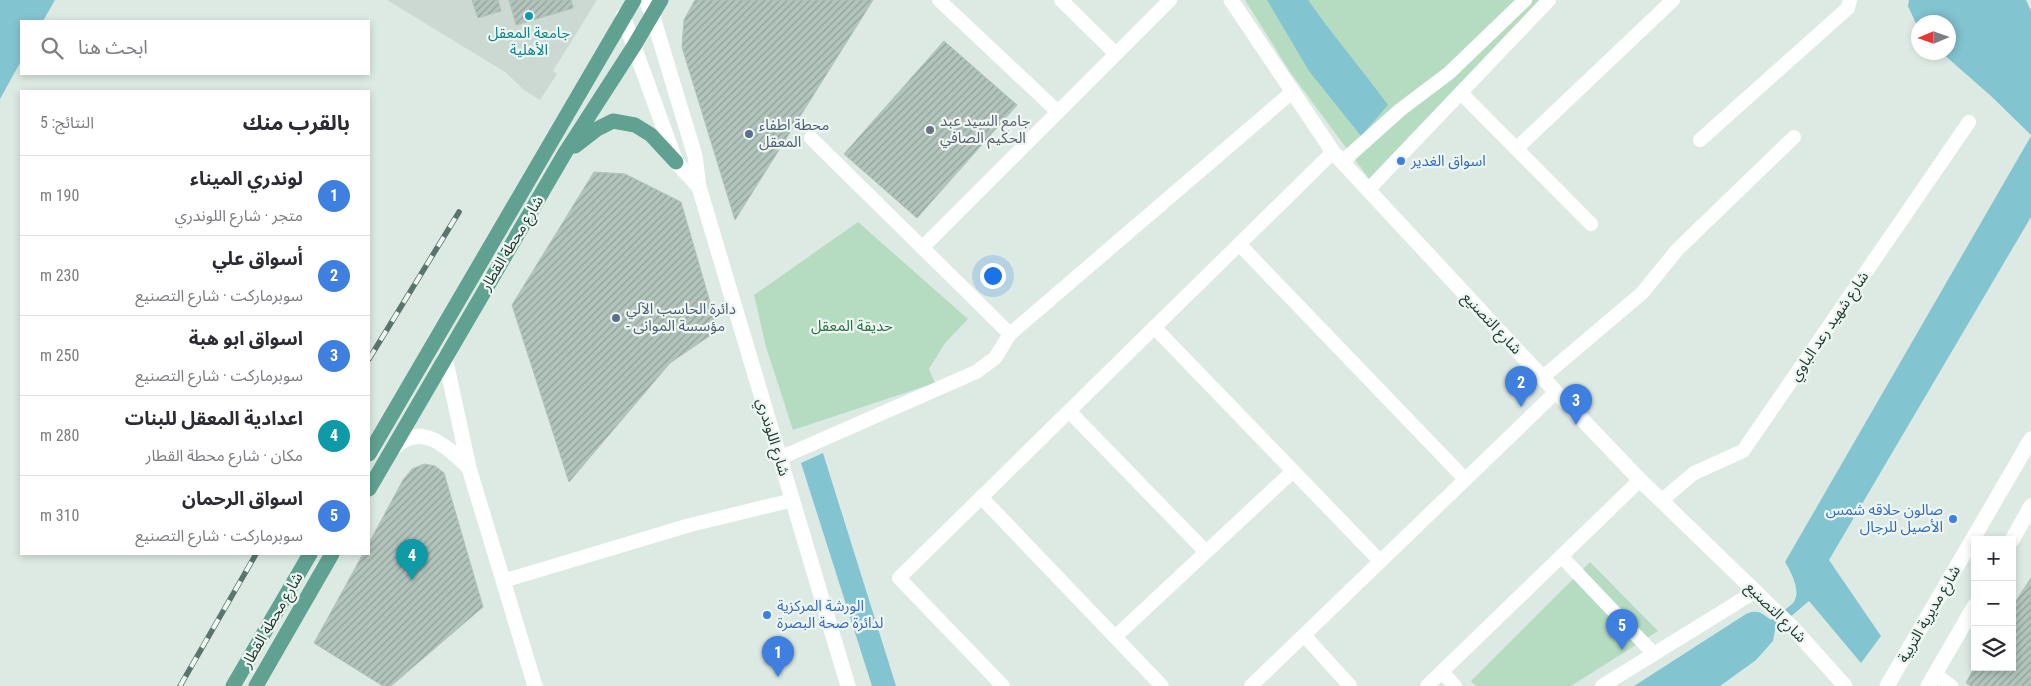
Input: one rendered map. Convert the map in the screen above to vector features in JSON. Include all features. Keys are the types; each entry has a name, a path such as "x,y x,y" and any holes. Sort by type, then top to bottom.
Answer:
{"main road":[{"name":"شارع محطة القطار","path":"370,452 634,0"},
{"name":"شارع محطة القطار","path":"370,487 565,153 634,46 661,0"},
{"path":"565,153 597,129 613,121 635,125 651,135 676,162"},
{"name":"شارع محطة القطار","path":"234,686 309,555"},
{"name":"شارع محطة القطار","path":"256,686 331,555"}],"street":[{"name":"شارع اللوندري","path":"646,0 652,14 695,156 699,187 848,686"},
{"path":"939,0 1058,112"},
{"path":"1060,0 1116,54"},
{"path":"922,248 1170,0"},
{"name":"شارع التصنيع","path":"1231,0 1338,157 1640,480 1793,628 1845,686"},
{"path":"1003,686 899,578 1239,244 1338,157 1449,73 1525,0"},
{"path":"1368,190 1549,0"},
{"path":"1516,149 1673,0"},
{"path":"1700,140 1848,8 1850,0"},
{"path":"623,16 676,162 699,187"},
{"path":"780,458 976,372 995,358 1010,334 1292,92"},
{"path":"1461,93 1591,224"},
{"name":"شارع شهيد رعد الباوي","path":"1662,500 1694,473 1744,451 1969,122"},
{"path":"1542,377 1642,293 1677,250 1794,137"},
{"path":"811,138 1010,334"},
{"path":"1239,244 1465,480"},
{"path":"1154,327 1380,561"},
{"path":"445,357 469,468 535,686"},
{"path":"1251,686 1556,392"},
{"path":"1069,411 1206,552"},
{"path":"391,451 404,438 414,436 428,438 449,448 469,468"},
{"name":"شارع مديرية التربية","path":"1887,686 2031,439"},
{"path":"1115,636 1293,471"},
{"path":"1427,686 1640,480"},
{"path":"981,497 1162,686"},
{"path":"503,582 690,525 792,500"},
{"path":"2014,536 2031,506"},
{"path":"1561,556 1654,654"},
{"path":"1602,686 1756,591"},
{"path":"1951,686 1932,680 1971,612"},
{"path":"1304,635 1350,686"},
{"path":"1442,672 1455,686"}],"shaded area":[{"path":"387,0 597,0 553,71 557,74 540,100 524,90 505,72"}],"green space":[{"path":"1245,0 1542,0 1370,180 1290,72"},
{"name":"حديقة المعقل","path":"858,222 968,319 945,343 929,369 935,383 793,430 766,347 754,295"},
{"path":"1590,562 1658,631 1571,686 1476,686 1471,681"}],"water":[{"path":"0,0 55,0 44,20 20,20 20,63 0,99"},
{"path":"1267,0 1308,0 1388,105 1361,136 1309,71"},
{"path":"1909,0 2026,0 2031,11 2031,135 1950,60 1956,60 1956,15 1912,15 1908,6"},
{"path":"2031,136 2031,217 1829,560 1881,636 1861,663 1809,601 1775,630 1773,641 1756,660 1720,686 1634,686 1746,614 1759,612 1771,620 1793,603 1796,588 1793,576 1785,562"},
{"path":"823,453 896,686 872,686 801,463"}],"building":[{"path":"472,0 498,0 501,11 478,18"},
{"name":"جامعة المعقل الأهلية","path":"509,0 571,0 573,8 516,25"},
{"name":"محطة اطفاء المعقل","path":"695,0 873,0 735,220 682,47 684,20"},
{"name":"جامع السيد عبد الحكيم الصافي","path":"944,41 1017,105 917,218 844,154"},
{"name":"دائرة الحاسب الآلي - مؤسسة الموانى","path":"594,172 625,174 681,202 718,330 670,363 569,482 512,305"},
{"path":"424,464 435,466 444,473 483,607 391,686 383,686 314,643 362,555 370,555 370,541 403,480 412,469"},
{"path":"2031,578 2031,686 1971,686 1966,683 1972,671 2016,671 2016,601"}],"railway":[{"path":"370,357 459,212"},
{"path":"180,686 255,555"}],"place":[{"name":"جامعة المعقل الأهلية","path":"529,16"},
{"name":"جامع السيد عبد الحكيم الصافي","path":"930,130"},
{"name":"محطة اطفاء المعقل","path":"749,134"},
{"name":"اسواق الغدير","path":"1401,161"},
{"name":"دائرة الحاسب الآلي - مؤسسة الموانى","path":"616,318"},
{"name":"أسواق علي","path":"1521,407"},
{"name":"اسواق ابو هبة","path":"1576,425"},
{"name":"صالون حلاقه شمس الأصيل للرجال","path":"1953,519"},
{"name":"اعدادية المعقل للبنات","path":"412,580"},
{"name":"الورشة المركزية لدائرة صحة البصرة","path":"767,615"},
{"name":"اسواق الرحمان","path":"1622,650"},
{"name":"لوندري الميناء","path":"778,677"}]}
